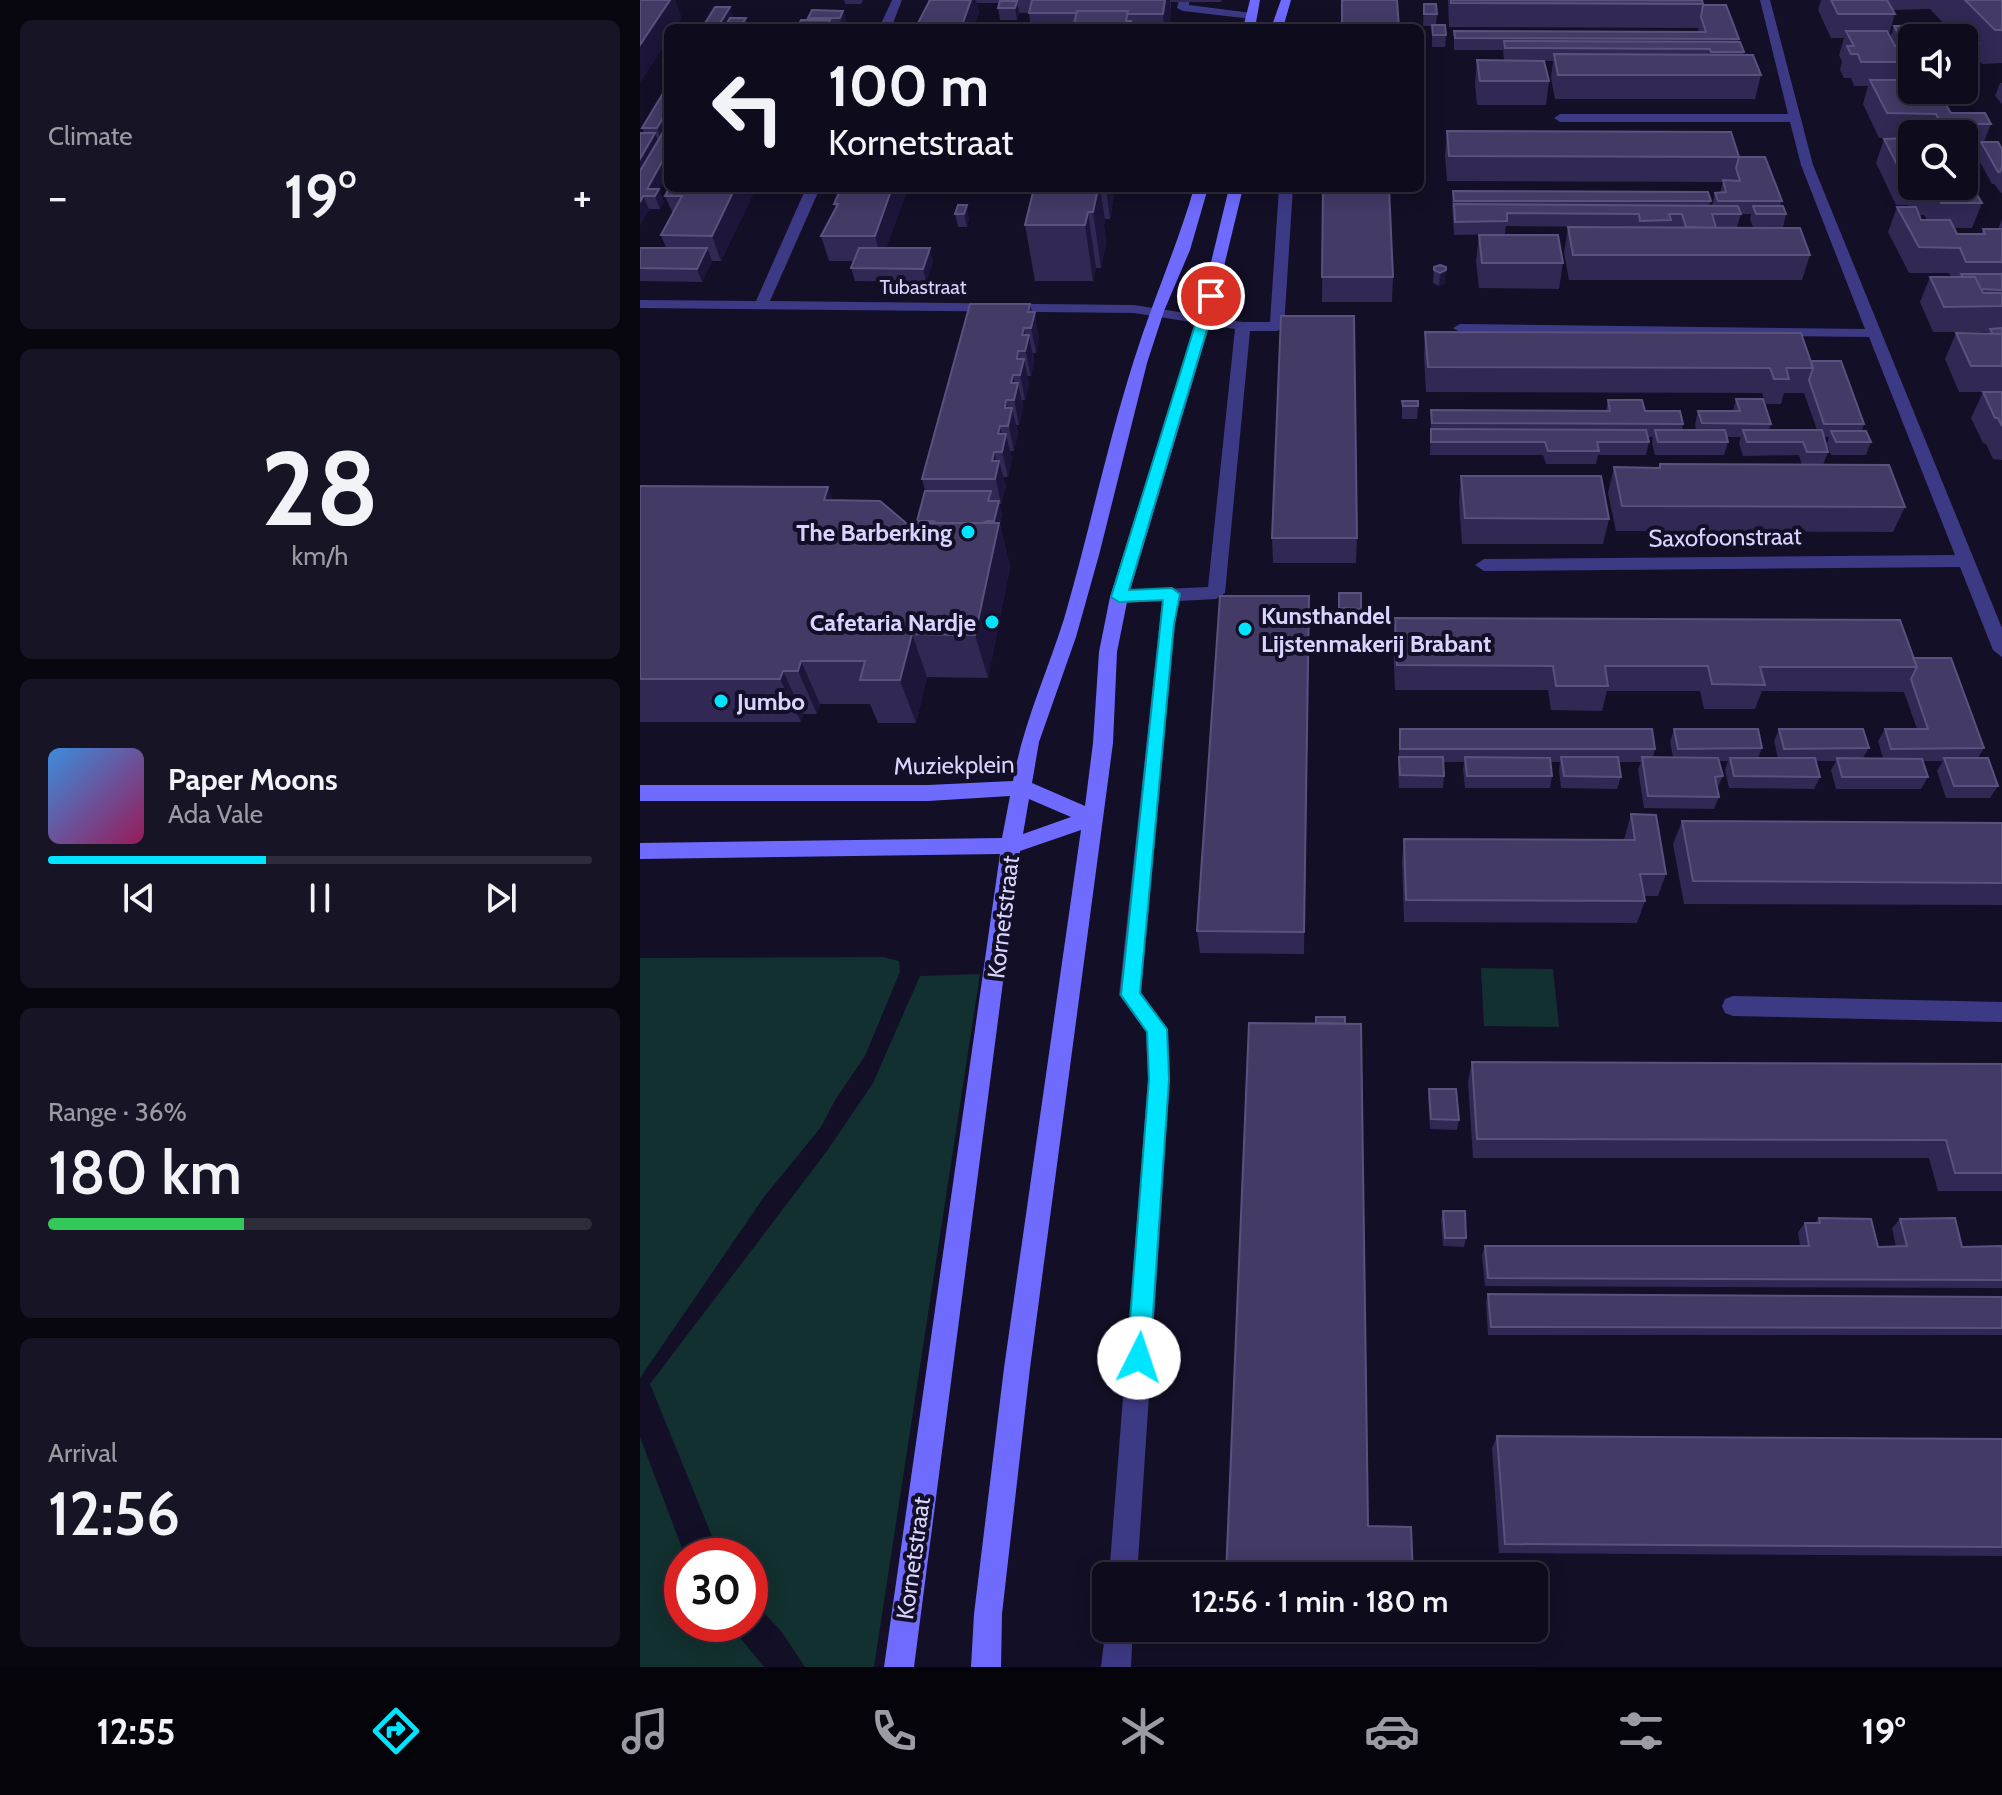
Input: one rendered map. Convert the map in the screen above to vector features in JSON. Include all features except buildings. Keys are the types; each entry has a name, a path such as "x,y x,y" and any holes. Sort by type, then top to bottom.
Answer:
{"street":[{"path":"887,24 897,0"},
{"path":"1184,0 1183,8 1250,22 1255,0"},
{"path":"1278,24 1286,0"},
{"path":"1765,0 1807,165 2002,650"},
{"path":"1560,118 1793,118"},
{"path":"761,305 811,192"},
{"name":"Kornetstraat","path":"899,1667 1011,846 1029,742 1067,637 1127,407 1157,311 1183,250 1200,192"},
{"path":"986,1667 988,1614 1017,1368 1103,743 1108,652 1119,597 1204,320 1235,192"},
{"path":"1204,320 1277,327 1286,192"},
{"name":"Tubastraat","path":"640,304 1157,311 1204,320"},
{"path":"1119,597 1216,593 1243,326"},
{"path":"1460,328 1875,333"},
{"name":"Saxofoonstraat","path":"1484,565 1965,561"},
{"path":"1124,1562 1159,1079 1157,1029 1130,995 1166,624 1172,594"},
{"name":"Muziekplein","path":"640,793 960,792 1023,788 1093,818"},
{"path":"640,851 1011,846 1093,818"},
{"path":"1733,1006 2002,1012"},
{"path":"1116,1667 1118,1642"}],"green space":[{"path":"883,957 899,961 900,972 865,1056 821,1127 764,1197 640,1378 640,958"},
{"path":"1481,968 1553,969 1559,1027 1484,1026"},
{"path":"980,974 874,1667 805,1667 768,1617 768,1538 713,1538 650,1384 827,1151 873,1083 920,976"},
{"path":"640,1437 678,1538 664,1538 664,1642 744,1642 764,1667 640,1667"}],"place":[{"name":"The Barberking","path":"968,532"},
{"name":"Cafetaria Nardje","path":"992,622"},
{"name":"Kunsthandel Lijstenmakerij Brabant","path":"1245,629"},
{"name":"Jumbo","path":"721,701"}],"route":[{"path":"1139,1358 1159,1079 1157,1029 1130,995 1166,624 1172,594 1119,597 1211,296"}]}
